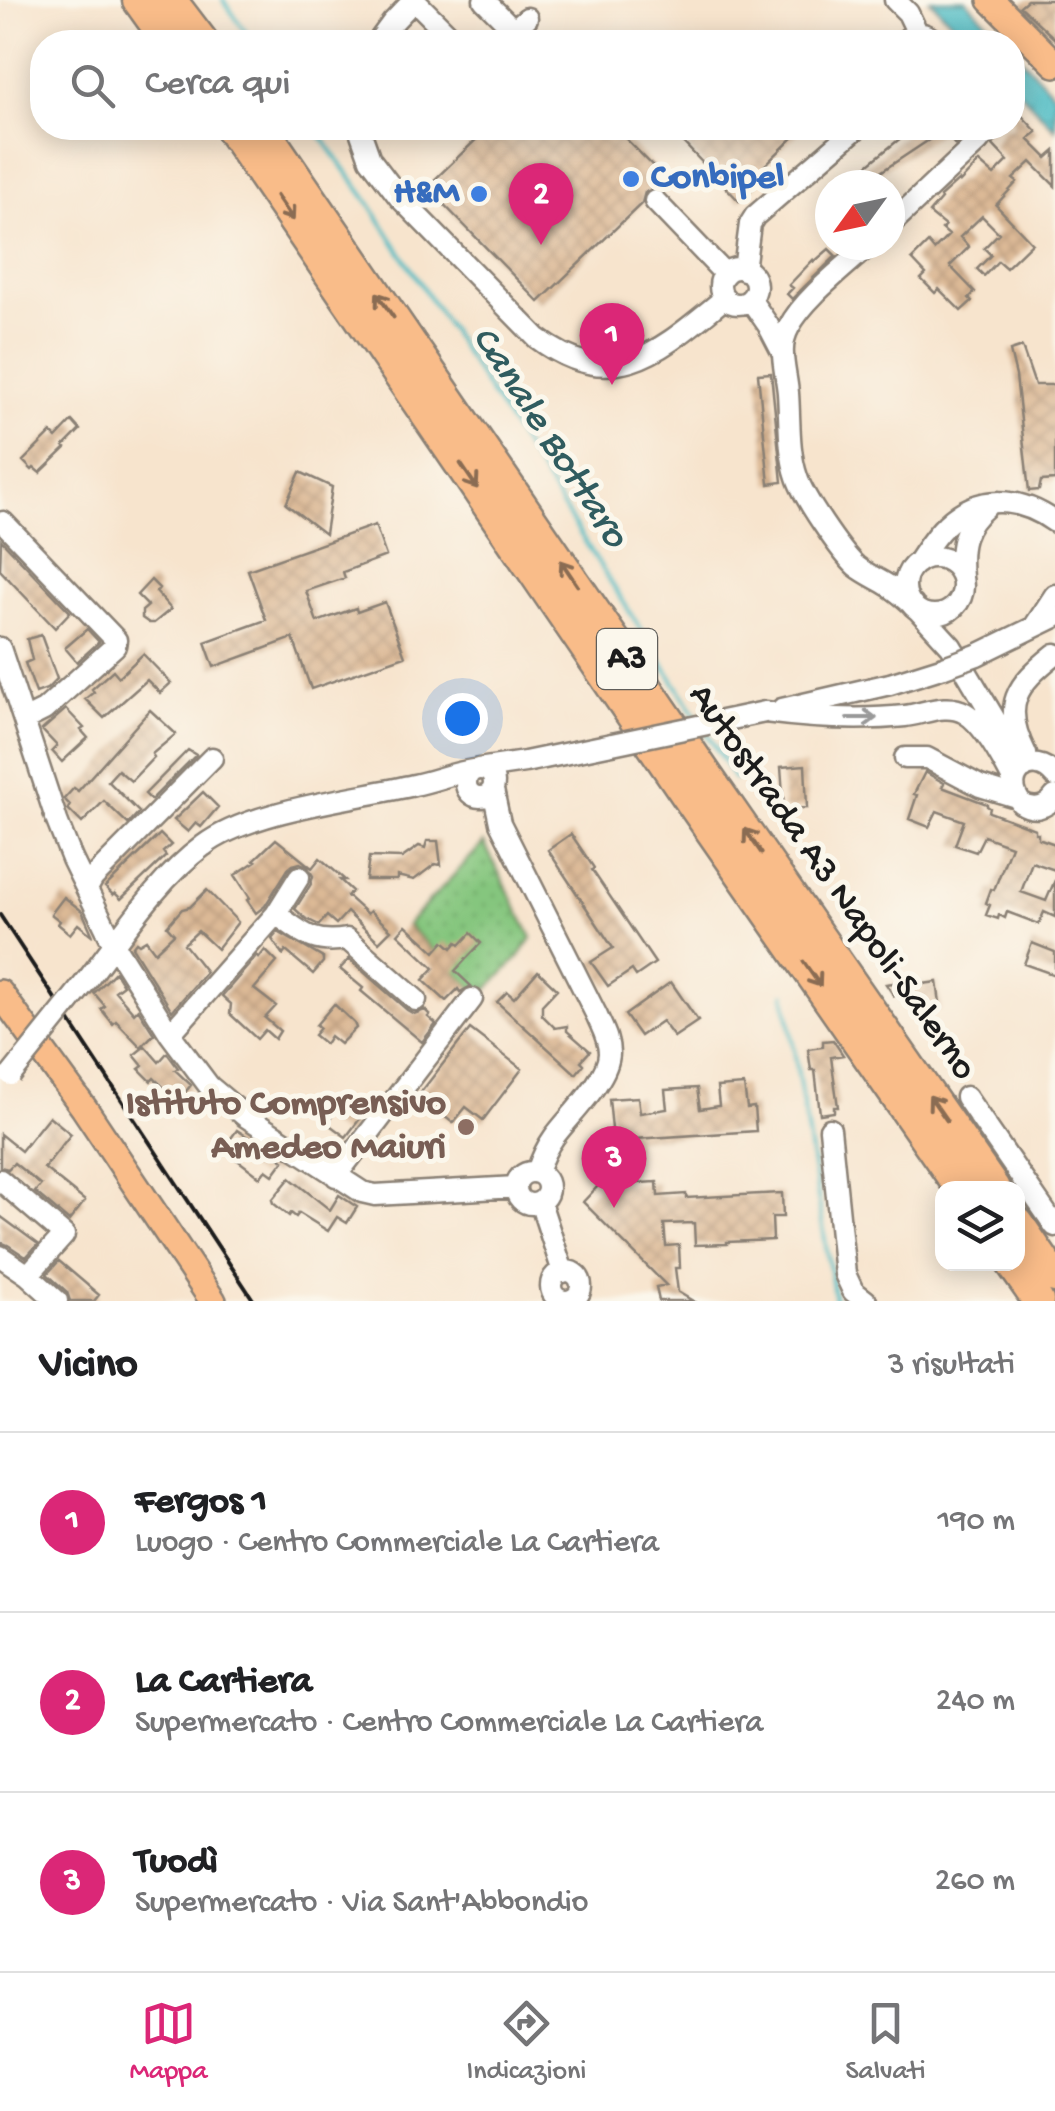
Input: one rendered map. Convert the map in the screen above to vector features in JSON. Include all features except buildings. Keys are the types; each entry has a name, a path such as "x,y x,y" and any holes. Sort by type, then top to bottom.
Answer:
{"highway":[{"path":"138,0 159,30"},
{"path":"172,0 194,30"},
{"name":"Autostrada A3 Napoli-Salerno","path":"238,140 955,1181"},
{"name":"Autostrada A3 Napoli-Salerno","path":"271,140 989,1181"},
{"path":"1025,1233 1055,1277"},
{"path":"1017,1271 1038,1301"}],"main road":[{"path":"991,0 1021,30"},
{"path":"1025,34 1055,64"},
{"path":"0,993 84,1108 213,1301"}],"street":[{"path":"387,30 414,0 444,30"},
{"path":"484,0 522,25"},
{"path":"895,0 908,13 915,30"},
{"path":"363,140 370,159 398,197 536,338 562,354 592,364 619,364 641,358 663,348 724,298"},
{"path":"655,202 704,252 734,272 749,273 755,283 754,295 745,302 734,304 724,298 720,288 734,272 750,224 843,140"},
{"path":"905,211 980,140"},
{"path":"781,350 794,317 853,260"},
{"path":"750,299 781,350 793,457 804,494 856,566 900,593 951,646 1024,784 1046,805 1055,796"},
{"path":"960,600 934,615 915,608 906,591 907,576 935,537 957,516 978,506 1015,502 1052,524"},
{"path":"951,646 962,592 962,540 974,519 992,503"},
{"path":"0,524 3,522 116,640 115,646 44,710 24,720"},
{"path":"876,578 931,557 953,564 962,577"},
{"path":"1032,630 1055,596"},
{"path":"6,1082 169,877 220,834 260,819 443,776 890,684 977,654 1055,617"},
{"path":"0,648 57,821 87,889 114,945 170,1034 209,1086 244,1116 362,1192 375,1195 516,1188"},
{"path":"1024,784 1014,702 1026,679 1055,654"},
{"path":"765,712 873,718 910,716 946,708 964,712 1055,820"},
{"path":"87,889 93,878 212,758"},
{"path":"906,758 927,758 980,786 1024,784 1045,766 1055,776"},
{"path":"420,784 484,793 525,762"},
{"path":"476,770 491,774 484,793 597,1016 609,1051 601,1077 544,1152 537,1172"},
{"path":"170,1034 276,914 299,877"},
{"path":"276,914 308,936 326,942 347,939 416,1000"},
{"path":"336,1176 472,999"},
{"path":"966,1097 1055,1226"},
{"path":"830,1130 844,1274 852,1291 866,1301"},
{"path":"537,1172 545,1178 548,1188 540,1202 526,1203 516,1188 523,1175 537,1172"},
{"path":"0,1180 64,1234 28,1275"},
{"path":"540,1202 564,1272 580,1281 580,1292 561,1298"},
{"path":"0,1256 58,1301"}],"green space":[{"path":"484,843 532,938 481,996 407,925"}],"water":[{"path":"930,0 966,0 995,30 959,30"},
{"path":"1025,62 1055,95 1055,129 1025,98"}],"waterway":[{"name":"Canale Bottaro","path":"223,0 244,30"},
{"name":"Canale Bottaro","path":"324,140 368,201 698,719"},
{"name":"Canale Bottaro","path":"706,732 735,779"},
{"name":"Canale Bottaro","path":"785,994 835,1301"}],"railway":[{"path":"0,915 254,1301"}],"place":[{"name":"Conbipel","path":"631,179"},
{"name":"H&M","path":"479,194"},
{"name":"La Cartiera","path":"541,245"},
{"name":"Fergos 1","path":"612,385"},
{"name":"Istituto Comprensivo Amedeo Maiuri","path":"466,1127"},
{"name":"Tuodì","path":"614,1208"}]}
